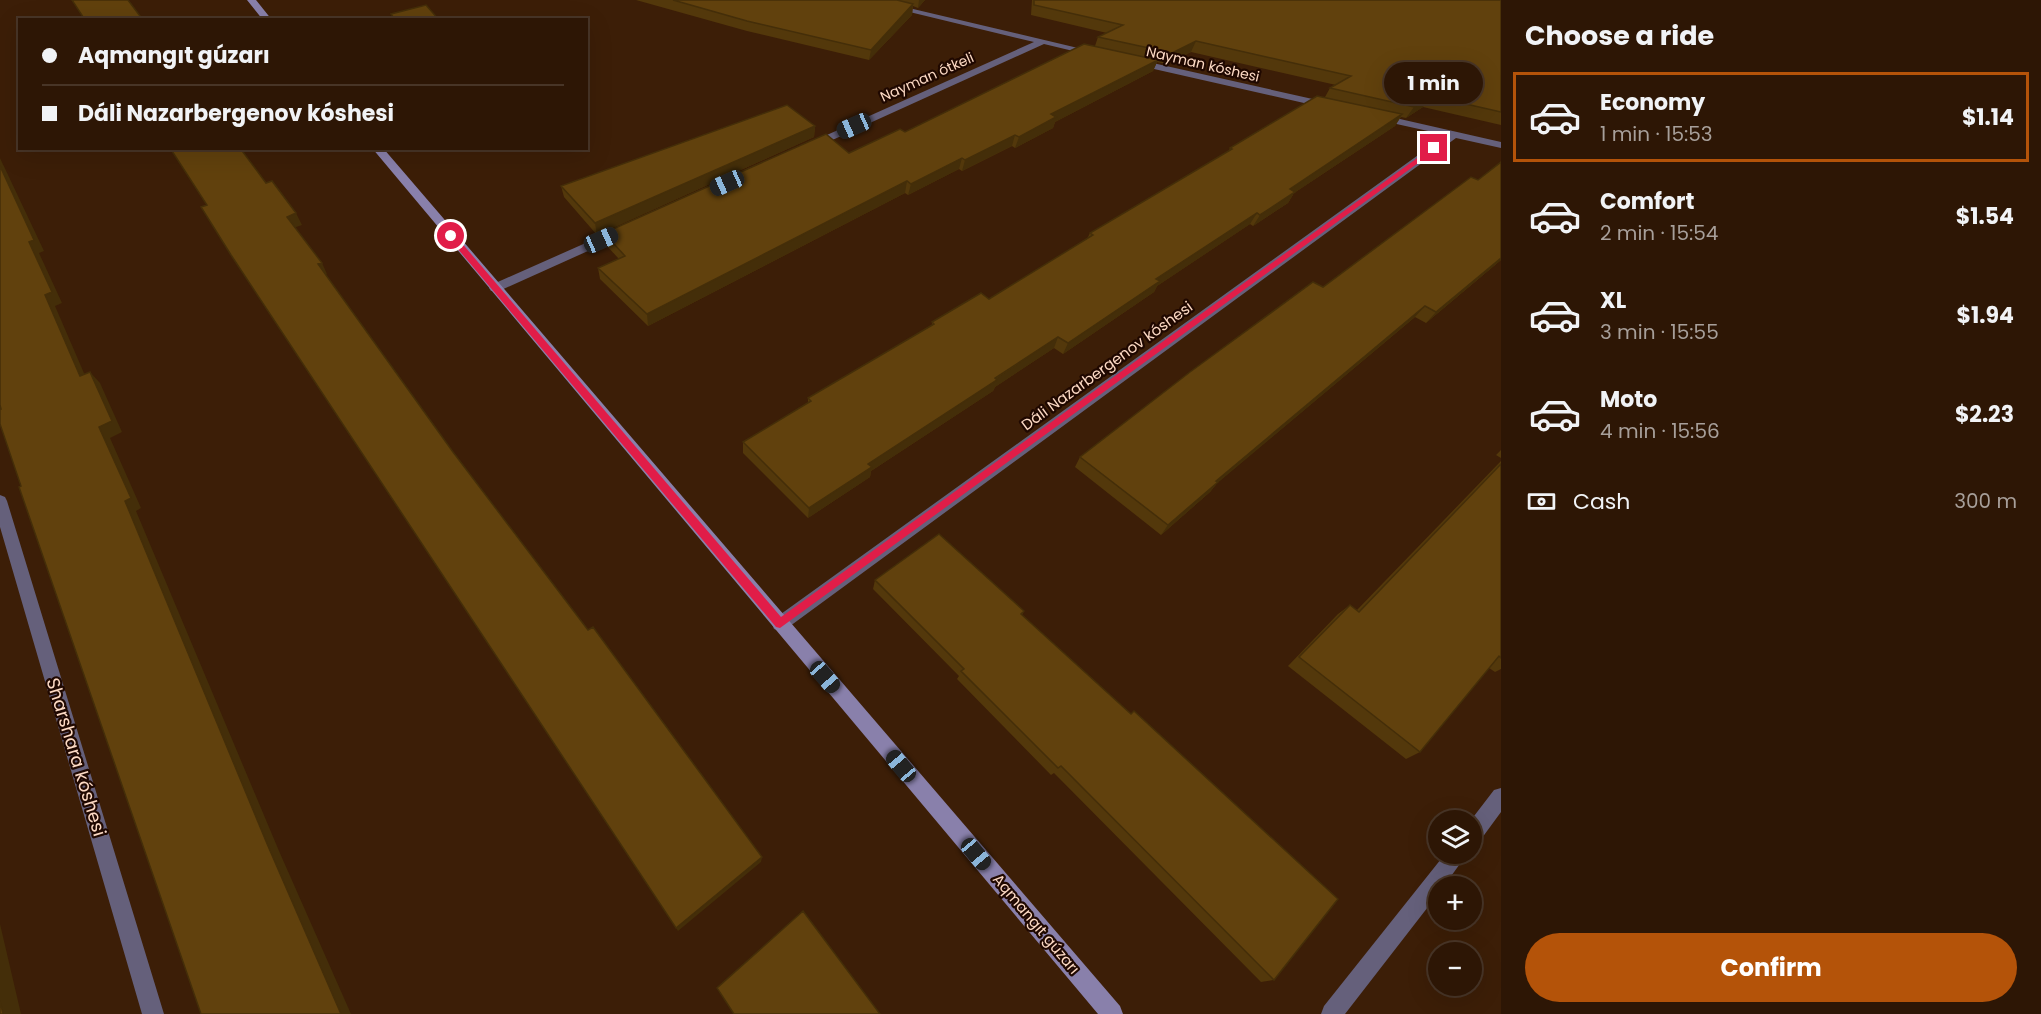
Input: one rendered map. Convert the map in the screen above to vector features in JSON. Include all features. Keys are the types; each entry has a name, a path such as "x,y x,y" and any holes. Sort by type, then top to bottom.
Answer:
{"street":[{"path":"251,0 266,18"},
{"path":"864,0 1100,54"},
{"name":"Nayman ótkeli","path":"807,147 1043,41"},
{"name":"Nayman kóshesi","path":"1123,59 1339,109"},
{"path":"1362,114 1501,146"},
{"name":"Dáli Nazarbergenov kóshesi","path":"780,624 1453,135"},
{"name":"Aqmangıt gúzarı","path":"379,150 1112,1014"},
{"path":"495,288 635,225"},
{"name":"Sharshara kóshesi","path":"0,501 153,1014"},
{"path":"1482,822 1501,797"},
{"path":"1332,1014 1449,864"}],"building":[{"path":"72,0 128,0 142,18 84,18"},
{"path":"673,0 897,0 913,4 871,50 747,21"},
{"path":"1034,0 1501,0 1501,112 1431,96 1414,107 1330,88 1351,76 1196,41 1172,53 1098,37 1123,25 1034,5"},
{"path":"426,5 437,18 394,18 391,14"},
{"path":"1084,44 1158,60 1051,114 1056,117 1019,137 1015,135 965,160 962,158 911,184 907,181 647,314 598,268 625,256 604,233 826,134 849,153 900,129 905,132"},
{"path":"1317,96 1402,114 1290,189 1295,192 1260,215 1257,213 1156,279 1160,281 1068,343 1058,337 995,378 997,380 868,464 872,467 809,508 743,442 811,401 808,398 934,324 932,322 981,293 989,299 1093,235 1090,233"},
{"path":"787,105 815,126 595,223 561,186"},
{"path":"171,150 241,150 266,183 272,181 296,213 287,217 322,263 318,264 453,452 588,630 593,627 762,857 676,928 231,255 201,207 207,205"},
{"path":"1501,162 1501,258 1436,312 1425,306 1216,481 1218,482 1168,525 1080,457 1190,372 1313,282 1323,287 1471,177 1478,180"},
{"path":"0,166 34,240 29,242 52,292 45,295 80,376 90,372 112,421 99,427 131,498 125,501 268,846 341,1014 201,1014 19,487 21,486 0,424"},
{"path":"1501,464 1501,658 1499,656 1420,752 1299,657 1350,605 1359,612"},
{"path":"939,534 1024,611 1021,614 1131,714 1134,711 1338,899 1274,980 1061,766 1058,768 961,671 964,669 875,580"},
{"path":"803,911 880,1014 734,1014 717,988"}],"route":[{"path":"451,236 780,624 1434,148"}]}
